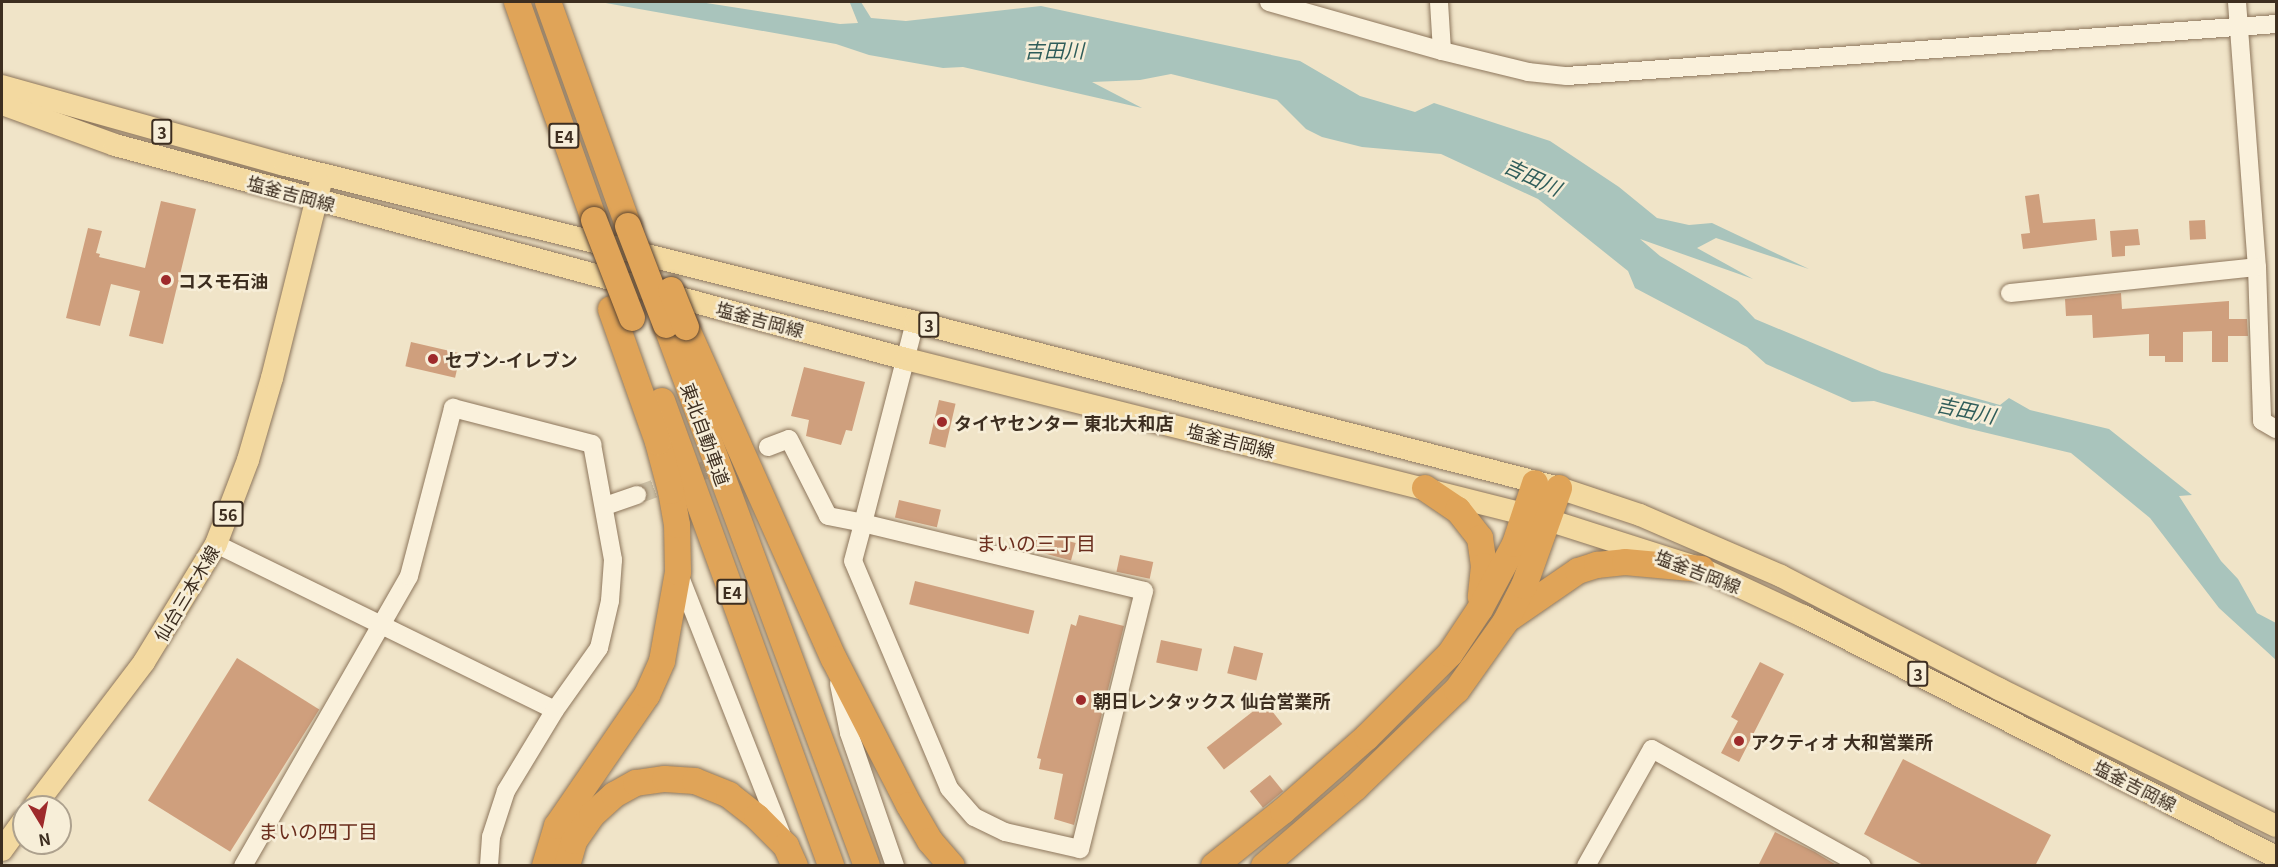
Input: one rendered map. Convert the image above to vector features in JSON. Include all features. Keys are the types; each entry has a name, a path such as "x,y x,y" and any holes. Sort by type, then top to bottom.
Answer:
{"highway":[{"name":"東北自動車道","path":"517,2 585,217 831,866"},
{"name":"東北自動車道","path":"548,2 567,57 676,326 867,866"},
{"path":"544,866 557,826 647,695 662,661 678,572 677,525 671,491 621,314"},
{"path":"676,326 834,659 909,805 930,841 952,866"},
{"path":"1264,866 1355,788 1457,690 1506,621 1524,586 1536,516 1547,486"},
{"path":"1425,488 1458,510 1480,538 1484,566 1480,609"},
{"path":"1214,866 1283,811 1367,737 1450,654 1480,609 1515,543 1536,516"},
{"path":"1506,621 1569,577 1598,565 1625,562 1702,569"},
{"path":"567,866 574,841 592,815 614,795 636,783 665,778 695,781 729,795 758,816 791,856"}],"main road":[{"name":"塩釜吉岡線","path":"2,86 322,174 915,322 1547,486 1640,515 1781,576 1999,689 2277,826"},
{"name":"塩釜吉岡線","path":"2,104 115,145 906,359 1536,516 1702,569 1803,616 2277,857"},
{"name":"仙台三本木線","path":"43,795 144,662 216,544 248,460 272,378 322,174"},
{"path":"2,850 12,836"}],"street":[{"path":"1269,2 1442,51 1528,72 1567,76 2277,24"},
{"path":"1439,2 1442,51"},
{"path":"2237,2 2257,267 2262,421 2277,429"},
{"path":"2010,293 2257,267"},
{"path":"768,447 789,439 828,516 863,523 1144,591 1080,849 1005,832 974,817 949,788 852,561 863,523 915,322"},
{"path":"243,866 409,576 453,408 592,444 606,506 613,560 610,601 599,648 555,710 506,791 491,837 489,866"},
{"path":"606,506 637,495"},
{"path":"216,544 555,710"},
{"path":"678,572 791,856"},
{"path":"834,659 849,733 895,866"},
{"path":"1586,866 1652,749 1862,866"}],"water":[{"name":"吉田川","path":"600,2 700,2 840,24 858,23 850,3 844,2 861,2 871,18 906,21 1041,6 1300,61 1360,96 1415,112 1434,103 1550,141 1619,187 1657,218 1689,225 1712,223 1809,269 1716,238 1697,248 1753,279 1640,239 1660,256 1738,301 1755,319 1882,372 2000,405 2009,398 2030,410 2109,429 2192,495 2179,496 2221,561 2238,579 2257,613 2276,623 2276,660 2219,608 2150,518 2071,453 1962,427 1874,401 1852,402 1766,364 1747,347 1635,288 1628,271 1538,199 1441,154 1362,147 1322,137 1306,129 1277,100 1171,74 1140,80 1092,82 1142,108 963,67 943,68 869,55 836,44"}],"building":[{"path":"2039,194 2043,223 2095,219 2097,240 2023,249 2021,234 2030,233 2025,196"},
{"path":"161,201 196,209 163,344 129,336 140,291 111,284 100,326 66,318 88,228 102,231 96,253 100,254 99,257 145,268"},
{"path":"2205,220 2206,239 2190,240 2189,221"},
{"path":"2138,229 2140,245 2125,246 2125,256 2112,257 2110,231"},
{"path":"2121,293 2122,309 2229,301 2229,319 2247,319 2248,336 2228,336 2228,362 2212,362 2212,331 2183,332 2183,362 2165,362 2165,356 2149,356 2149,334 2093,338 2092,315 2066,316 2065,299"},
{"path":"411,342 461,353 455,378 405,366"},
{"path":"804,367 865,382 852,431 846,430 841,445 806,436 809,420 791,416"},
{"path":"939,400 956,404 945,448 929,444"},
{"path":"899,500 941,510 937,527 895,518"},
{"path":"1038,533 1076,543 1071,560 1033,550"},
{"path":"1120,555 1153,562 1150,579 1116,572"},
{"path":"915,581 1034,611 1029,634 909,604"},
{"path":"1079,615 1124,626 1074,825 1054,819 1063,774 1039,769 1041,759 1037,758 1071,624 1076,626"},
{"path":"1161,640 1202,649 1197,671 1156,662"},
{"path":"1234,646 1263,653 1256,680 1227,673"},
{"path":"237,658 319,709 230,852 148,800"},
{"path":"1760,662 1784,674 1739,762 1721,753 1738,721 1731,717"},
{"path":"1265,702 1282,724 1224,770 1207,748"},
{"path":"1903,759 2051,835 2035,866 1925,866 1864,834"},
{"path":"1270,775 1283,791 1263,808 1250,791"},
{"path":"1775,832 1815,852 1838,866 1758,866"}],"tunnel":[{"path":"637,495 768,447"}],"place":[{"name":"コスモ石油","path":"166,280"},
{"name":"セブン-イレブン","path":"433,359"},
{"name":"タイヤセンター 東北大和店","path":"942,422"},
{"name":"朝日レンタックス 仙台営業所","path":"1081,700"},
{"name":"アクティオ 大和営業所","path":"1739,741"}],"district":[{"name":"まいの三丁目","path":"1036,542"},
{"name":"まいの四丁目","path":"318,830"}]}
